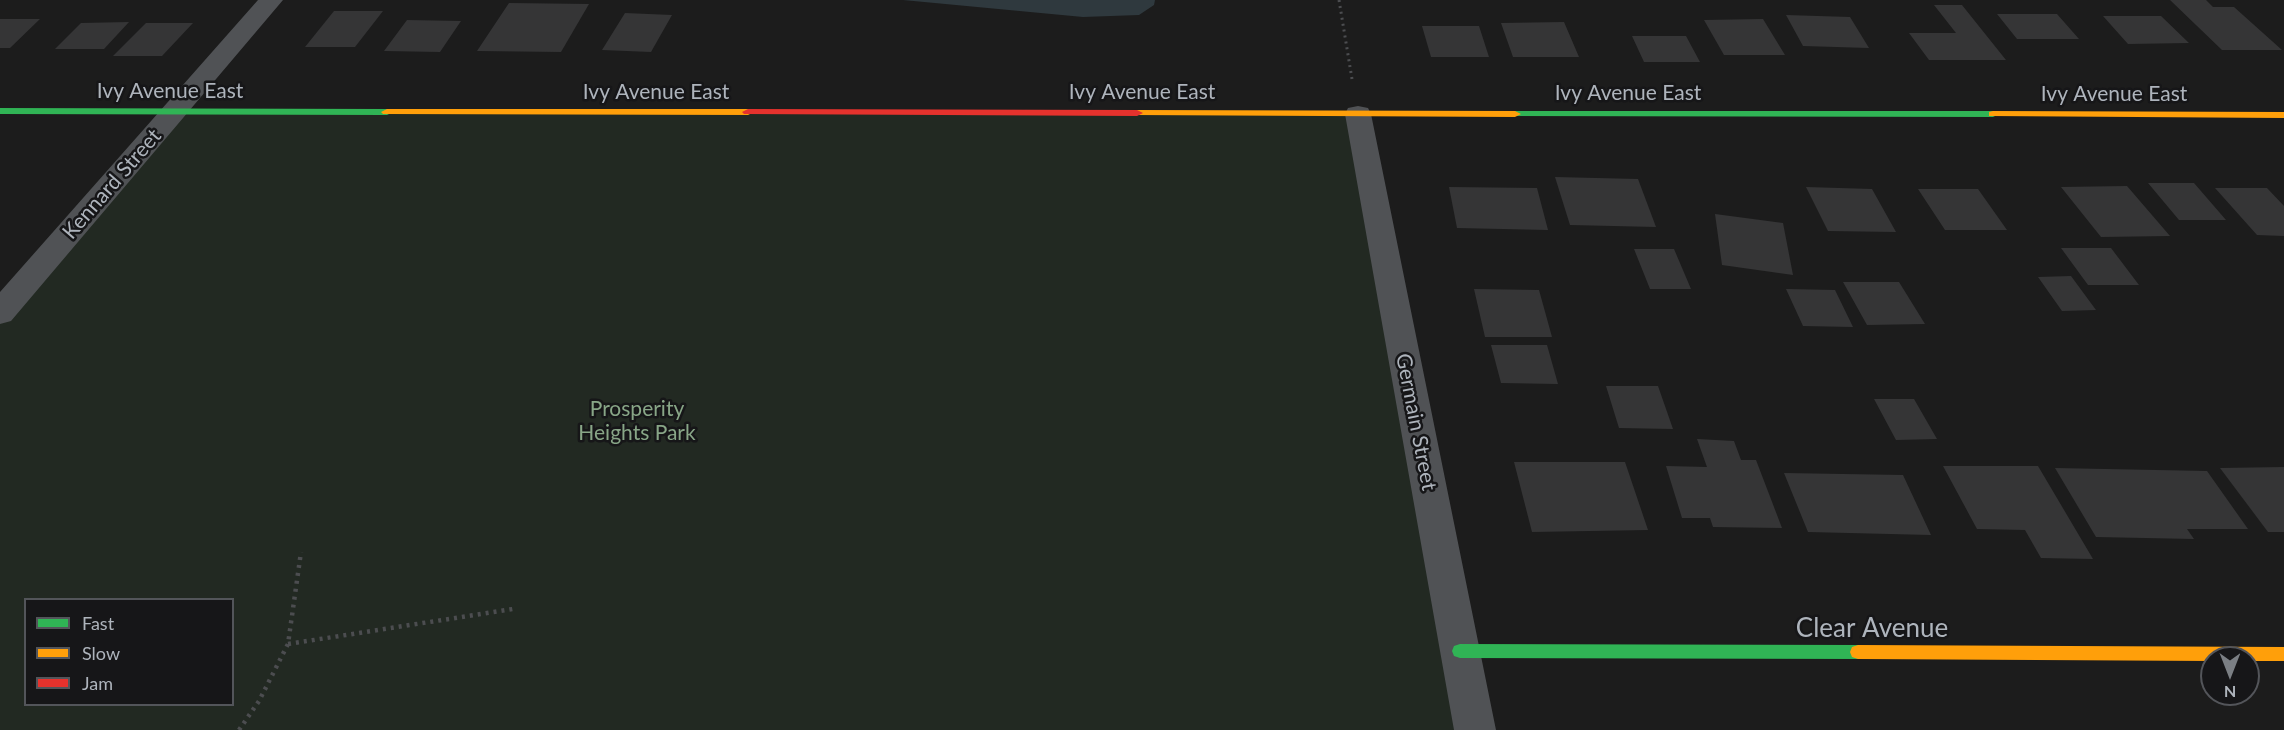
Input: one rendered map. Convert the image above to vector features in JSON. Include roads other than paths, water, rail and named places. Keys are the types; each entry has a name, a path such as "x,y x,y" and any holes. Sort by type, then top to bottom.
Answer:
{"street":[{"name":"Kennard Street","path":"0,313 271,0"},
{"name":"Ivy Avenue East","path":"0,111 174,112 1356,101 2284,115"},
{"name":"Germain Street","path":"1356,101 1475,730"},
{"name":"Clear Avenue","path":"1460,651 2284,654"}],"park label":[{"name":"Prosperity Heights Park","path":"637,421"}]}
